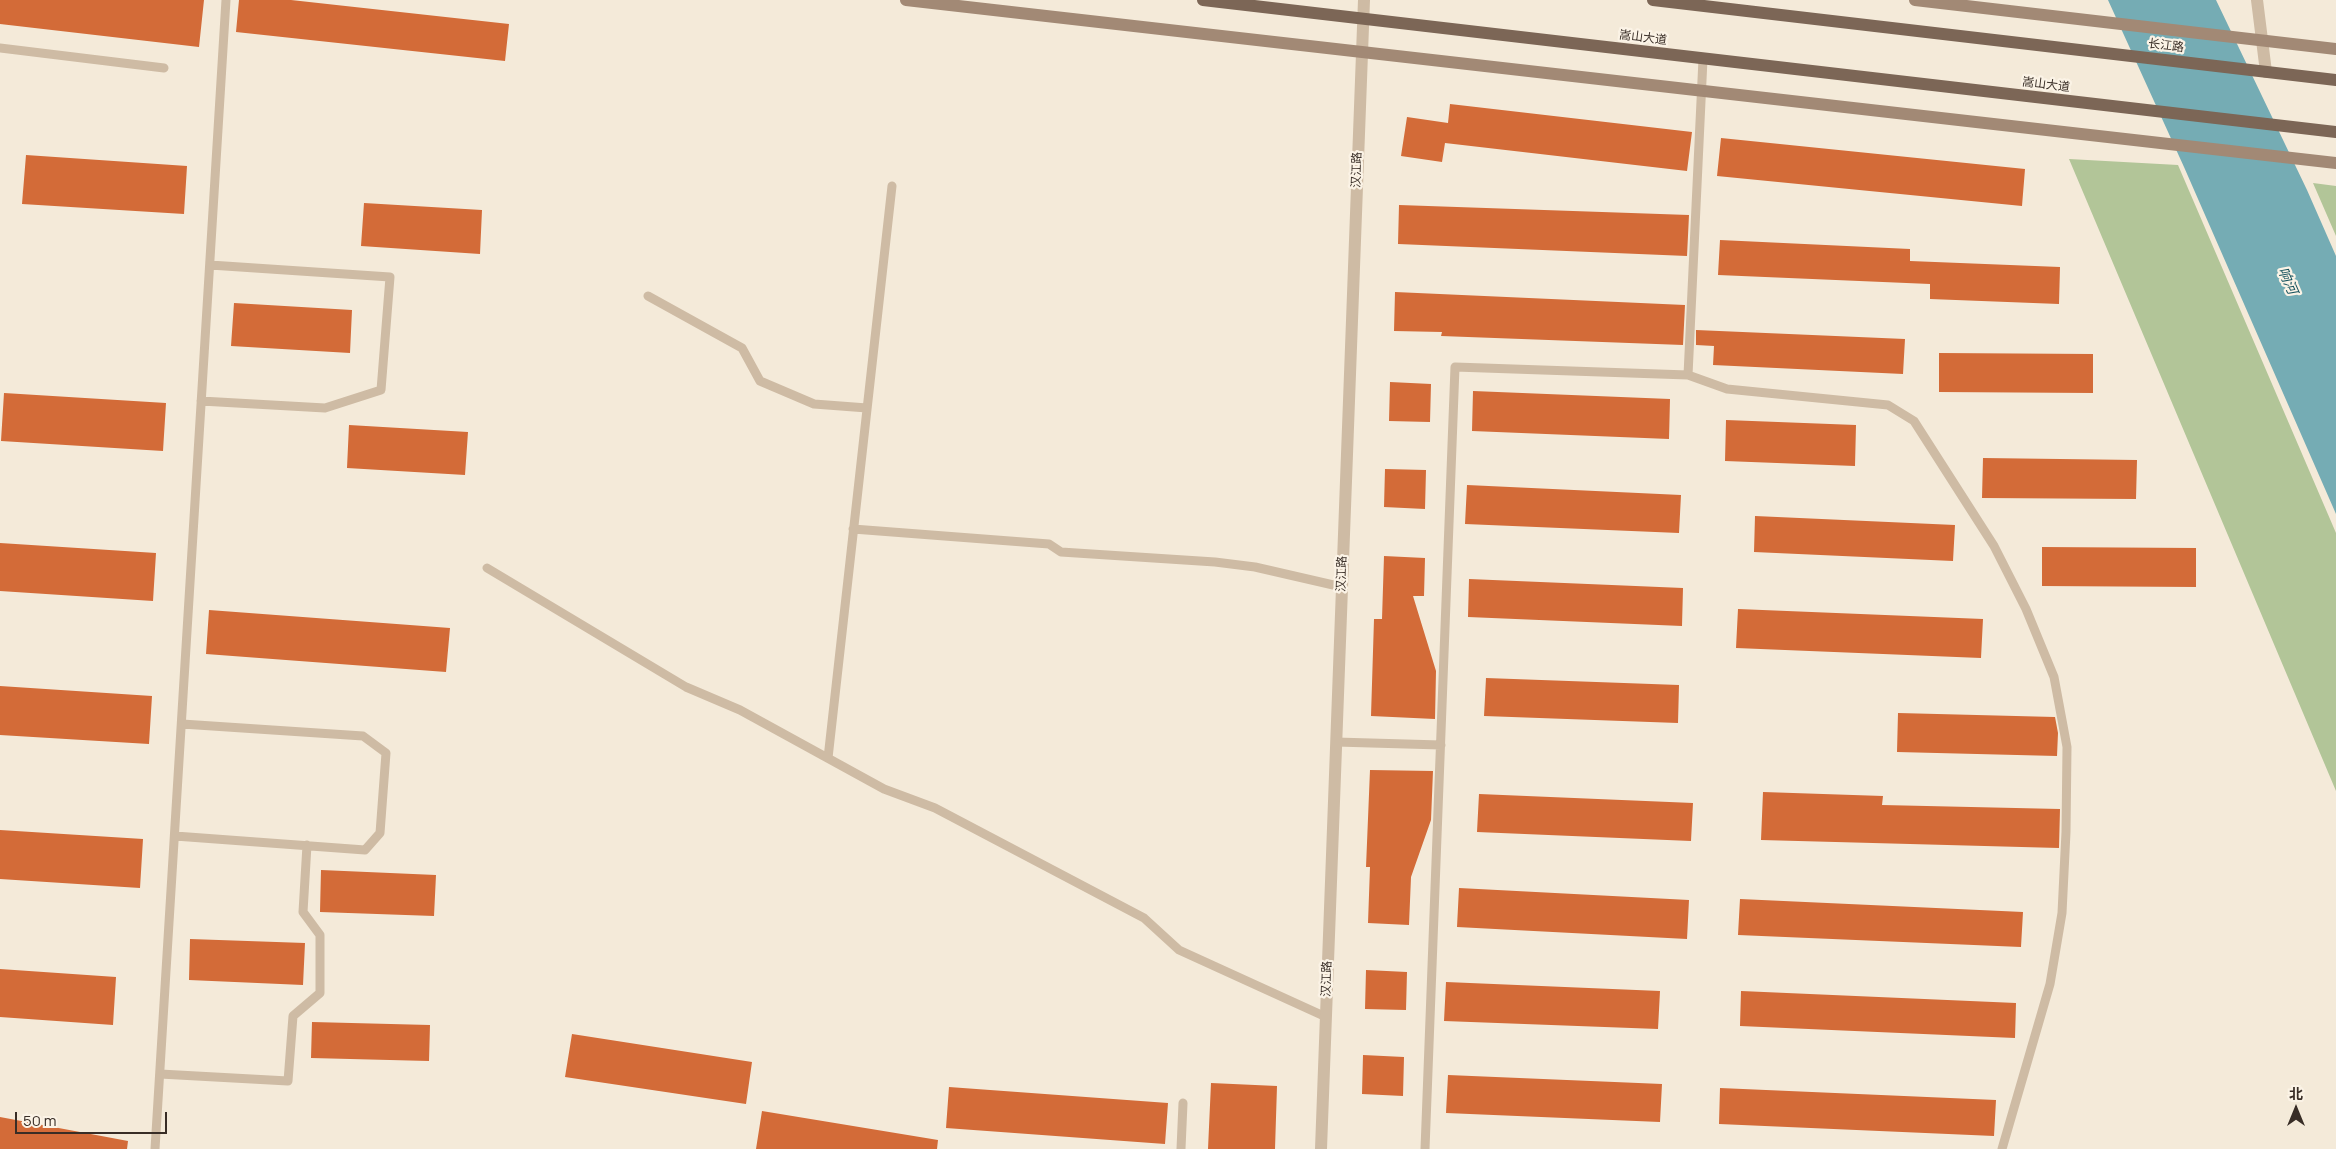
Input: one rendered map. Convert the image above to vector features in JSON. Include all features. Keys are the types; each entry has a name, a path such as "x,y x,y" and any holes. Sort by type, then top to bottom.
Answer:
{"main road":[{"path":"906,0 2336,163"},
{"name":"嵩山大道","path":"1204,0 2336,132"},
{"name":"长江路","path":"1653,0 2266,72"},
{"path":"1915,0 2336,49"},
{"path":"2266,72 2336,80"}],"street":[{"name":"汉江路","path":"1321,1149 1364,0"},
{"path":"2258,0 2266,72"}],"lane":[{"path":"155,1149 226,0"},
{"path":"0,48 164,68"},
{"path":"1688,375 1704,58"},
{"path":"828,758 892,186"},
{"path":"201,401 325,408 381,390 390,277 210,265"},
{"path":"648,296 742,348 760,382 814,404 867,408"},
{"path":"1425,1149 1455,367 1688,375 1727,389 1888,405 1914,421 1994,546 2026,609 2054,677 2067,747 2066,832 2062,913 2050,984 2002,1149"},
{"path":"854,529 1049,544 1061,552 1215,562 1255,567 1342,587"},
{"path":"487,568 686,687 740,710 884,789 935,808 1144,918 1179,950 1326,1017"},
{"path":"175,836 365,850 380,833 386,753 363,736 182,724"},
{"path":"1336,742 1441,745"},
{"path":"160,1074 288,1081 294,1016 320,993 320,935 303,912 307,845"},
{"path":"1181,1149 1183,1103"}],"green space":[{"path":"2069,159 2178,165 2336,533 2336,791"},
{"path":"2313,183 2336,186 2336,236"}],"water":[{"name":"响河","path":"2108,0 2216,0 2307,190 2336,256 2336,514 2184,167"}],"building":[{"path":"0,0 204,0 199,47 0,24"},
{"path":"239,0 291,0 509,24 505,61 236,32"},
{"path":"1450,104 1692,132 1687,171 1445,143 1442,162 1401,156 1407,117 1448,123"},
{"path":"1721,138 2025,169 2022,206 1717,176"},
{"path":"26,155 187,166 184,214 22,204"},
{"path":"364,203 482,210 480,254 361,246"},
{"path":"1399,205 1689,215 1687,256 1398,244"},
{"path":"1720,240 1910,249 1910,261 2060,267 2059,304 1930,299 1930,284 1718,275"},
{"path":"1395,292 1685,305 1683,345 1441,336 1442,332 1394,331"},
{"path":"234,303 352,310 350,353 231,346"},
{"path":"1696,330 1905,339 1903,374 1713,365 1714,346 1696,345"},
{"path":"1939,353 2093,354 2093,393 1939,392"},
{"path":"1390,382 1431,384 1430,422 1389,421"},
{"path":"1473,391 1670,399 1669,439 1472,431"},
{"path":"4,393 166,403 163,451 1,441"},
{"path":"1726,420 1856,425 1855,466 1725,461"},
{"path":"349,425 468,432 465,475 347,468"},
{"path":"1983,458 2137,460 2136,499 1982,498"},
{"path":"1385,469 1426,470 1425,509 1384,507"},
{"path":"1467,485 1681,495 1679,533 1465,524"},
{"path":"1755,516 1955,525 1953,561 1754,552"},
{"path":"0,543 156,553 153,601 0,591"},
{"path":"2042,547 2196,548 2196,587 2042,586"},
{"path":"1384,556 1425,558 1424,596 1413,596 1436,671 1435,719 1371,716 1374,619 1382,619"},
{"path":"1469,579 1683,588 1682,626 1468,617"},
{"path":"1738,609 1983,619 1981,658 1736,648"},
{"path":"209,610 450,628 446,672 206,654"},
{"path":"1486,678 1679,685 1678,723 1484,716"},
{"path":"0,686 152,696 149,744 0,735"},
{"path":"1898,713 2055,717 2058,733 2057,756 1897,752"},
{"path":"1370,770 1433,771 1431,820 1411,877 1409,925 1368,923 1370,867 1366,867"},
{"path":"1763,792 1883,796 1882,805 2060,809 2059,848 1761,840"},
{"path":"1479,794 1693,803 1691,841 1477,832"},
{"path":"0,830 143,839 140,888 0,879"},
{"path":"321,870 436,875 434,916 320,912"},
{"path":"1459,888 1689,900 1687,939 1457,927"},
{"path":"1740,899 2023,912 2021,947 1738,935"},
{"path":"190,939 305,943 303,985 189,980"},
{"path":"0,969 116,977 113,1025 0,1017"},
{"path":"1366,970 1407,972 1406,1010 1365,1009"},
{"path":"1446,982 1660,991 1658,1029 1444,1021"},
{"path":"1741,991 2016,1003 2015,1038 1740,1026"},
{"path":"312,1022 430,1025 429,1061 311,1058"},
{"path":"572,1034 752,1062 746,1104 565,1077"},
{"path":"1363,1055 1404,1057 1403,1096 1362,1094"},
{"path":"1448,1075 1662,1084 1660,1122 1446,1113"},
{"path":"1211,1083 1277,1086 1275,1149 1208,1149"},
{"path":"949,1087 1168,1103 1165,1144 946,1128"},
{"path":"1720,1088 1996,1100 1994,1136 1719,1124"},
{"path":"762,1111 938,1140 937,1149 756,1149"},
{"path":"0,1117 128,1141 127,1149 0,1149"}]}
